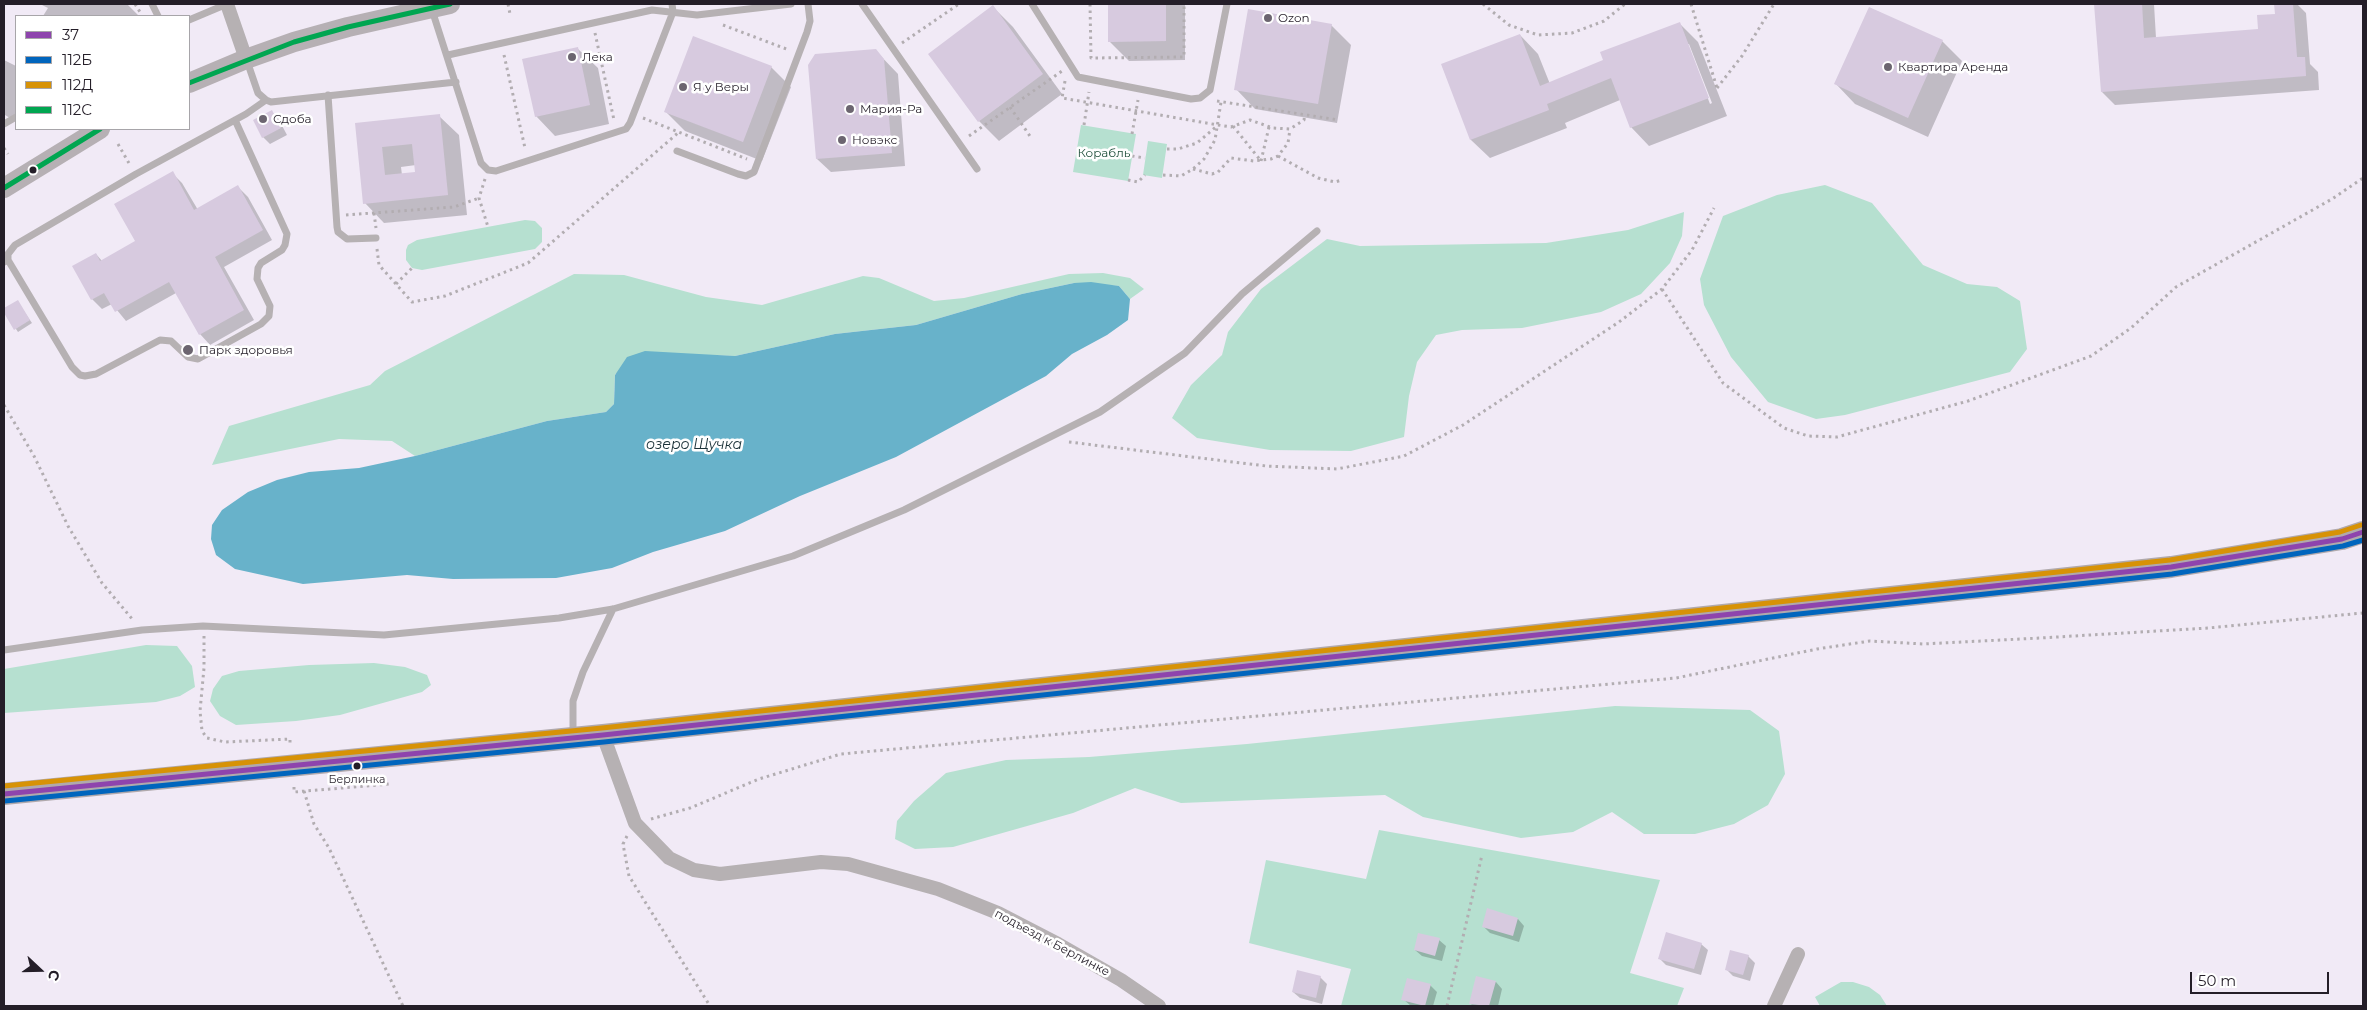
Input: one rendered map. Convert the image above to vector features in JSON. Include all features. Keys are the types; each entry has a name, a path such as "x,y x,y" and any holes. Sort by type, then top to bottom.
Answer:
{"main road":[{"path":"4,794 603,735 2171,567 2342,539 2363,532"}],"street":[{"path":"227,4 246,59"},
{"path":"190,82 246,59 348,27 441,6"},
{"path":"4,188 98,130"},
{"name":"подъезд к Берлинке","path":"603,735 635,823 669,858 694,870 720,874 821,862 848,864 938,889 998,913 1058,944 1120,980 1159,1006"},
{"path":"1774,1006 1798,954"}],"lane":[{"path":"190,20 227,4"},
{"path":"441,6 448,55 481,163 488,170 496,171 616,134 626,129 634,114 673,12 672,4"},
{"path":"448,55 652,10 697,15 792,4"},
{"path":"678,151 746,176 754,172 759,164 810,21 808,4"},
{"path":"862,4 977,169"},
{"path":"1032,4 1078,77 1190,100 1200,98 1210,90 1227,4"},
{"path":"246,59 258,93 271,102 456,82"},
{"path":"328,96 338,232 346,239 376,238"},
{"path":"235,120 286,234 285,245 282,250 266,260 258,268 257,279 270,306 269,316 261,324 198,358 188,357 171,340 160,340 96,374 80,375 72,368 6,261 8,254 15,245 136,174 235,120 266,100"},
{"path":"4,124 15,118"},
{"path":"4,650 142,630 203,626 384,635 559,618 613,609 793,556 904,510 1100,412 1185,353 1242,294 1317,231"},
{"path":"573,738 573,701 583,672 613,609"}],"path":[{"path":"508,4 510,14"},
{"path":"894,49 959,4"},
{"path":"1090,4 1091,58 1184,57 1184,4"},
{"path":"1483,4 1509,24 1538,35 1572,33 1604,21 1625,4"},
{"path":"1691,4 1718,88 1742,56 1774,4"},
{"path":"697,15 799,54"},
{"path":"593,23 616,134"},
{"path":"501,43 528,161"},
{"path":"959,143 1070,65"},
{"path":"1059,72 1065,80 1062,98 1136,111 1218,125 1232,126 1250,120 1269,127 1290,129 1304,120 1305,114"},
{"path":"1084,125 1091,80"},
{"path":"1132,134 1139,89"},
{"path":"1200,98 1340,120"},
{"path":"1163,176 1181,176 1193,169 1210,150 1218,125 1222,102"},
{"path":"1010,107 1032,139"},
{"path":"634,114 759,164"},
{"path":"1167,149 1197,143 1218,125"},
{"path":"1232,126 1262,161"},
{"path":"1262,161 1269,127"},
{"path":"1193,169 1212,174 1218,172 1231,158 1262,161 1278,156 1288,143 1290,129"},
{"path":"374,213 379,265 412,302 445,296 528,263 679,132"},
{"path":"118,144 136,174"},
{"path":"4,148 8,154"},
{"path":"1132,156 1145,158"},
{"path":"1278,156 1318,178 1335,182 1342,180"},
{"path":"488,170 479,198 488,227"},
{"path":"1128,180 1138,182 1145,175"},
{"path":"1662,289 1723,383 1784,428 1808,436 1836,437 1968,401 2091,356 2131,328 2176,287 2332,199 2363,178"},
{"path":"336,216 454,207 479,198"},
{"path":"1046,439 1266,466 1337,469 1404,456 1463,425 1619,322 1662,289 1692,250 1714,208"},
{"path":"542,242 547,247"},
{"path":"396,284 412,268"},
{"path":"4,405 34,456 68,526 102,583 142,630"},
{"path":"710,1006 629,876 623,844 635,823 690,808 759,780 841,754 1676,678 1817,649 1870,641 1923,644 2040,638 2208,628 2363,613"},
{"path":"203,626 204,668 200,711 202,732 207,738 225,742 290,740 290,744"},
{"path":"294,787 294,792 390,784"},
{"path":"304,791 314,824 333,857 403,1006"},
{"path":"1447,1006 1482,855"}],"green space":[{"name":"Корабль","path":"1081,125 1136,134 1128,181 1073,172"},
{"path":"1148,141 1167,144 1162,178 1143,175"},
{"path":"1825,185 1872,203 1923,265 1967,284 1997,287 2020,301 2027,349 2010,372 1845,415 1816,419 1768,402 1731,357 1704,305 1700,279 1723,216 1777,195"},
{"path":"1684,212 1682,236 1670,263 1641,294 1601,312 1522,328 1462,330 1436,335 1417,362 1409,396 1404,437 1351,451 1270,450 1197,438 1172,418 1191,385 1222,355 1228,332 1261,289 1327,239 1360,246 1546,243 1628,230"},
{"path":"525,220 535,221 542,228 542,242 535,249 422,270 412,268 406,260 408,245 417,240"},
{"path":"1103,273 1130,278 1144,289 1130,299 1119,286 1074,283 1022,294 916,325 835,334 735,356 698,355 615,374 614,404 606,412 547,421 415,456 392,441 339,439 212,465 229,426 370,385 385,371 574,274 624,275 706,297 762,305 863,276 879,278 934,301 964,298 1069,274"},
{"path":"146,645 177,646 192,666 195,687 180,696 156,702 4,713 4,669"},
{"path":"374,663 405,667 427,675 431,685 422,692 340,715 296,721 236,725 220,716 210,701 213,689 222,676 239,671 309,665"},
{"path":"1615,706 1750,710 1779,731 1785,774 1768,805 1734,824 1695,834 1644,834 1612,812 1573,832 1521,838 1423,817 1385,795 1181,803 1135,788 1073,813 953,847 915,849 895,839 897,821 914,801 946,773 1006,760 1089,757 1247,744"},
{"path":"1379,830 1660,880 1630,973 1684,988 1677,1006 1341,1006 1351,969 1249,943 1266,860 1366,879"},
{"path":"1841,982 1853,982 1869,987 1880,995 1887,1006 1820,1006 1815,997"}],"water":[{"name":"озеро Щучка","path":"1091,282 1119,286 1130,299 1128,320 1107,335 1072,354 1046,376 896,457 800,496 725,531 653,552 612,568 556,578 453,579 407,575 303,584 235,569 216,555 211,539 212,525 222,510 248,492 277,480 309,472 359,468 415,456 547,421 606,412 614,404 615,375 627,357 645,351 735,356 835,334 916,325 1022,294 1074,283"}],"building":[{"path":"1108,4 1166,4 1166,41 1108,42"},
{"path":"2094,4 2142,4 2144,38 2258,29 2257,15 2275,14 2274,4 2293,4 2297,57 2305,57 2306,76 2101,92"},
{"path":"993,5 1043,74 978,122 928,54"},
{"path":"1869,7 1943,40 1908,118 1834,84"},
{"path":"1248,9 1332,24 1318,104 1234,90"},
{"path":"1680,22 1709,98 1630,128 1611,78 1547,104 1549,110 1470,140 1441,64 1520,34 1540,86 1603,60 1600,52"},
{"path":"693,36 772,66 743,142 664,112"},
{"path":"578,47 590,105 535,117 522,59"},
{"name":"Мария-Ра","path":"876,49 884,59 892,153 816,159 808,65 815,54"},
{"path":"272,110 281,128 262,138 253,120"},
{"path":"440,114 448,195 363,204 355,123","holes":["412,144 415,172 385,175 382,147"]},
{"path":"173,171 194,210 238,185 263,230 215,257 244,310 199,335 169,282 115,312 104,293 91,300 72,266 96,253 100,261 135,241 114,204"},
{"path":"18,300 30,320 14,330 4,313 4,308"},
{"path":"1487,908 1518,918 1513,936 1482,927"},
{"path":"1666,932 1702,943 1694,969 1658,959"},
{"path":"1418,933 1440,938 1435,956 1414,950"},
{"path":"1730,950 1749,955 1743,975 1725,970"},
{"path":"1297,970 1321,976 1316,998 1292,992"},
{"path":"1476,976 1496,981 1489,1006 1469,1004"},
{"path":"1407,978 1431,984 1425,1006 1401,1000"}],"transit line":[{"name":"112С","path":"190,83 294,42 348,27 450,4"},
{"name":"112С","path":"4,188 98,130"},
{"name":"112Д","path":"4,786 602,728 2170,560 2340,532 2361,525"},
{"name":"37","path":"4,794 603,735 2171,567 2342,539 2363,532"},
{"name":"112Б","path":"5,801 604,742 2172,574 2343,546 2363,540"}],"place":[{"name":"Ozon","path":"1268,18"},
{"name":"Лека","path":"572,57"},
{"name":"Квартира Аренда","path":"1888,67"},
{"name":"Я у Веры","path":"683,87"},
{"name":"Мария-Ра","path":"850,109"},
{"name":"Сдоба","path":"263,119"},
{"name":"Новэкс","path":"842,140"},
{"name":"Парк здоровья","path":"188,350"},
{"name":"Берлинка","path":"357,766"}]}
